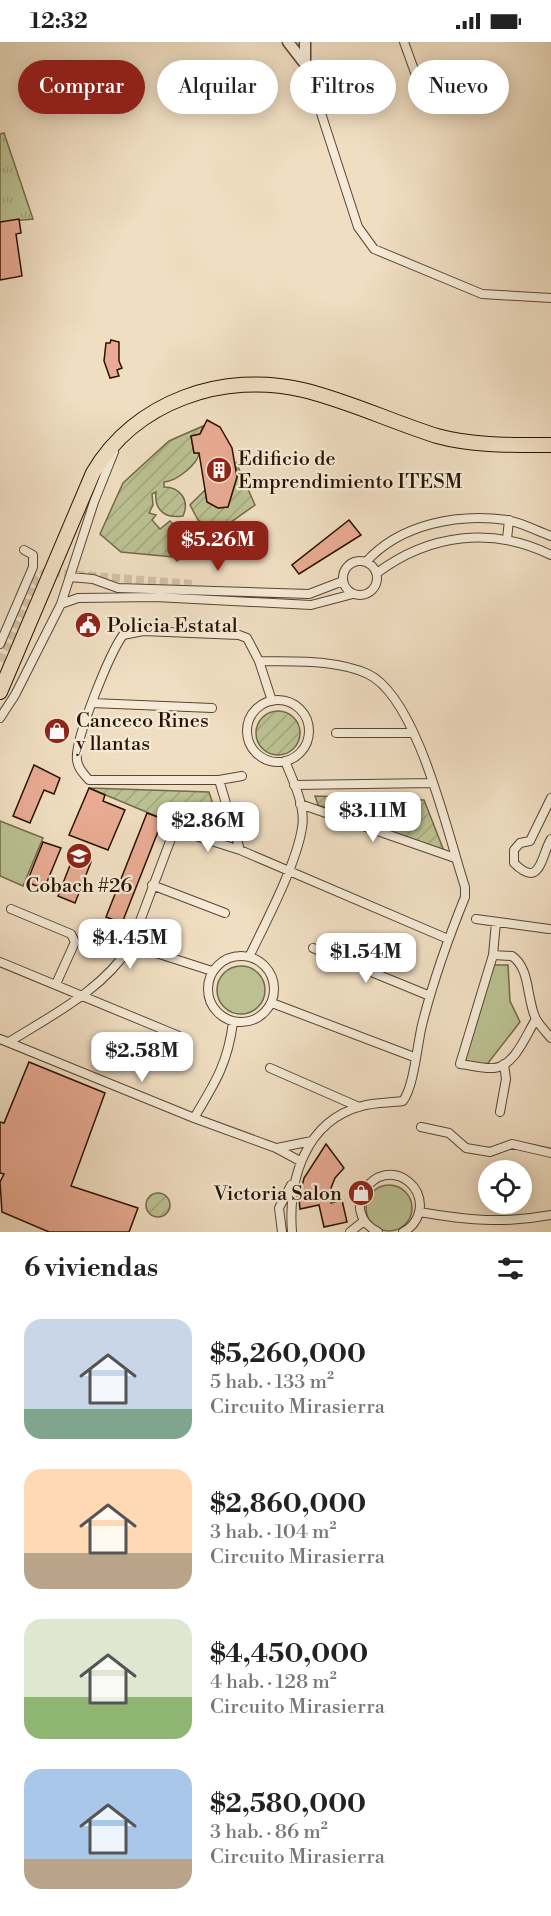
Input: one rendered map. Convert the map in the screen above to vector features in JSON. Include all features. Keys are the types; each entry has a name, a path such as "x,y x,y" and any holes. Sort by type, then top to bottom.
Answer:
{"highway":[{"path":"0,692 93,473 103,455 123,434 159,408 201,392 225,387 270,384 304,390 439,436 483,443 551,445"}],"street":[{"path":"302,60 289,45 305,42 305,60"},
{"path":"404,42 410,60"},
{"path":"321,114 358,227 374,249 482,294 551,298"},
{"path":"0,718 15,695 61,604 98,493 123,434"},
{"path":"70,577 93,579 118,588 309,594 343,580 349,565 366,562 386,544 405,534 452,519 509,520 551,536"},
{"path":"507,539 509,520"},
{"path":"405,534 413,550"},
{"path":"377,573 413,550 457,538 507,539 551,555"},
{"path":"0,644 33,567 33,555 24,550"},
{"path":"366,562 377,573"},
{"path":"61,604 78,598 155,597 311,605 353,594 369,593 376,584 377,573"},
{"path":"343,580 353,594"},
{"path":"192,584 224,586 238,591"},
{"path":"309,594 311,605"},
{"path":"242,777 219,780 89,780 78,768 76,758 92,703 115,646 123,636 143,631 239,635 248,638 259,661 272,701"},
{"path":"259,661 345,666 370,675 389,691 413,733 434,783 465,887 465,897 448,939 430,996 414,1057 409,1092 403,1101 359,1107 322,1128 300,1161 294,1179 279,1208 282,1232"},
{"path":"272,701 291,703 305,716 308,725 306,744 294,758 285,761 264,759 252,748 249,740 248,727 254,712 272,701"},
{"path":"92,703 212,708"},
{"path":"336,733 413,733"},
{"path":"249,957 288,870 303,827 300,804 285,761"},
{"path":"219,780 240,850"},
{"path":"294,785 434,783"},
{"path":"551,798 530,841 520,843 514,850 513,863 522,872 532,872 539,868 544,860 543,851 551,839"},
{"path":"300,804 455,858"},
{"path":"4,1041 83,995 122,960 131,945 172,836 183,832 240,850 448,939"},
{"path":"152,885 225,913"},
{"path":"11,909 71,934 75,942 56,984"},
{"path":"476,919 549,929"},
{"path":"496,922 493,955 460,1064 494,1068 504,1064 512,1059 536,1018"},
{"path":"131,945 213,971"},
{"path":"313,948 430,996"},
{"path":"493,955 512,956 523,966 527,993 536,1018 551,1038"},
{"path":"249,957 258,960 271,974 274,984 272,1003 256,1019 233,1022 215,1011 207,991 213,971 228,958 249,957"},
{"path":"0,962 179,1036"},
{"path":"272,1003 414,1057"},
{"path":"194,1118 218,1079 230,1052 233,1022"},
{"path":"4,1041 194,1118 276,1148 300,1161"},
{"path":"500,1112 506,1079 504,1064"},
{"path":"270,1068 359,1107"},
{"path":"421,1127 449,1133 466,1148 490,1152 512,1144 551,1153"},
{"path":"276,1148 312,1141"},
{"path":"378,1232 364,1221 360,1206 364,1190 377,1178 387,1175 396,1176 413,1185 420,1203 415,1222 403,1232"},
{"path":"292,1232 291,1199 294,1179"},
{"path":"419,1212 472,1221 525,1220 551,1215"},
{"path":"350,1232 364,1221"}],"green space":[{"path":"4,133 33,219 0,222 0,134"},
{"path":"203,426 200,434 191,436 194,453 199,453 195,462 181,475 164,482 164,487 175,489 182,496 185,505 183,516 171,516 162,512 157,504 156,492 152,494 153,505 149,513 156,515 152,520 160,529 170,521 178,529 184,541 184,556 177,561 174,557 121,552 100,534 123,483 169,441"},
{"path":"236,462 255,505 217,532 198,520 190,505 205,490 207,502 218,508 228,507 237,477"},
{"path":"278,711 293,718 300,733 293,748 278,755 263,748 256,733 263,718"},
{"path":"89,788 209,792 224,838 163,819"},
{"path":"315,796 424,800 444,851 318,805"},
{"path":"0,821 43,838 23,886 0,876"},
{"path":"491,965 508,965 510,1001 520,1022 485,1067 462,1062"},
{"path":"236,966 246,966 258,973 265,985 265,995 258,1007 246,1014 236,1014 221,1003 217,995 217,985 228,970"},
{"path":"389,1185 405,1192 412,1208 405,1224 389,1231 373,1224 366,1208 373,1192"},
{"path":"158,1193 163,1194 169,1200 169,1210 163,1216 158,1217 153,1216 147,1210 146,1205 147,1200 153,1194"}],"building":[{"path":"19,219 21,233 16,234 22,276 0,280 0,222"},
{"path":"111,340 119,342 119,361 122,368 117,370 119,376 110,378 104,361 106,343 110,343"},
{"name":"Edificio de Emprendimiento ITESM","path":"207,420 220,427 232,448 237,477 228,507 218,508 207,502 199,453 194,453 191,436 200,434"},
{"path":"349,520 361,535 299,574 292,565"},
{"path":"34,765 60,778 54,794 44,790 30,823 13,816"},
{"path":"89,788 105,795 103,801 125,810 108,850 69,835"},
{"path":"147,813 163,819 122,923 106,917"},
{"path":"43,842 61,848 44,889 27,882"},
{"path":"74,855 91,862 75,903 58,896"},
{"path":"29,1062 105,1093 71,1186 138,1208 129,1232 49,1232 2,1212 0,1182 4,1174 0,1173 0,1122 4,1123"},
{"path":"326,1144 344,1168 335,1178 331,1188 331,1203 342,1200 347,1222 324,1227 319,1205 300,1209 299,1199 304,1178"}],"tunnel":[{"path":"0,661 33,584 45,572 192,584"}],"place":[{"name":"Edificio de Emprendimiento ITESM","path":"219,470"},
{"name":"Policia Estatal","path":"88,625"},
{"name":"Canceco Rines y llantas","path":"57,731"},
{"name":"Cobach #26","path":"79,856"},
{"name":"Victoria Salon","path":"361,1193"}]}
